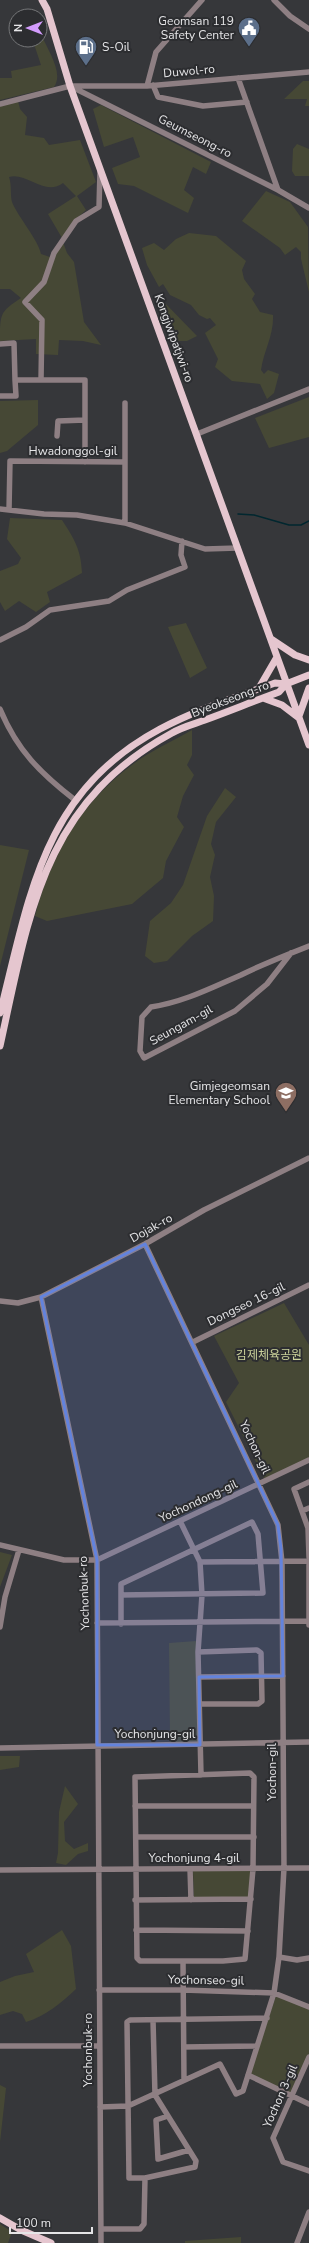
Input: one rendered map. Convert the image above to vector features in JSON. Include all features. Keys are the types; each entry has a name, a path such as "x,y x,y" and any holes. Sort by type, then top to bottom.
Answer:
{"main road":[{"name":"Kongjwipatjwi-ro","path":"42,0 47,9 70,86 309,745"},
{"path":"271,639 295,655 309,660"},
{"path":"258,689 277,658"},
{"path":"286,684 309,675"},
{"name":"Byeokseong-ro","path":"0,1013 34,884 58,826 74,800 94,778 120,755 160,729 208,708 258,689 275,683 286,684"},
{"name":"Byeokseong-ro","path":"0,1046 24,940 41,881 61,838 83,805 134,757 173,732 279,692 286,684"},
{"path":"263,698 282,705 299,718 309,688"},
{"path":"0,2218 21,2230 51,2243"}],"street":[{"path":"202,0 156,52 150,86 158,97 203,106 247,102"},
{"path":"274,0 290,16 309,29"},
{"name":"Duwol-ro","path":"0,104 70,86 150,86 309,72"},
{"path":"238,78 278,190"},
{"name":"Geumseong-ro","path":"70,86 278,190 309,208"},
{"path":"41,380 42,320 25,302 44,282 54,253 76,221 99,207 100,167"},
{"path":"0,344 14,343 16,396 0,396"},
{"path":"15,380 85,380 85,462"},
{"path":"197,434 309,389"},
{"path":"125,403 125,462"},
{"path":"57,436 58,421 85,420"},
{"name":"Hwadonggol-gil","path":"9,510 10,461 125,462 125,523"},
{"path":"0,509 77,515 125,523 205,549 238,548"},
{"path":"0,640 26,627 50,610 109,601 127,590 185,567 181,554 182,541"},
{"path":"0,709 12,736 26,755 74,800"},
{"name":"Seungam-gil","path":"291,953 266,984 235,1011 144,1058 140,1051 142,1017 151,1007 175,1004 291,953 309,946"},
{"name":"Dojak-ro","path":"0,1301 18,1303 41,1297 145,1244 204,1210 309,1158"},
{"name":"Yochon-gil","path":"145,1244 193,1342 278,1525 282,1562 284,1868 279,1957 274,1993 243,2090 236,2094 220,2064 184,2080"},
{"name":"Dongseo 16-gil","path":"193,1342 309,1286"},
{"name":"Yochonbuk-ro","path":"41,1297 96,1560 97,1745 100,1870 100,2243"},
{"name":"Yochondong-gil","path":"96,1560 309,1460"},
{"path":"309,1482 294,1489 308,1532 309,1557"},
{"path":"302,1511 309,1508"},
{"path":"180,1521 200,1562 202,1595 198,1652 201,1775"},
{"path":"121,1595 202,1595 263,1592 258,1534 252,1522 194,1548 121,1584 121,1595 121,1624"},
{"path":"0,1545 64,1560 96,1560"},
{"path":"0,1627 5,1597 19,1550"},
{"path":"200,1562 309,1561"},
{"path":"309,1565 309,1625"},
{"path":"97,1623 121,1624 309,1621"},
{"path":"198,1652 257,1650 261,1653 262,1676 262,1701 258,1704 200,1704"},
{"path":"199,1677 283,1676"},
{"name":"Yochonjung-gil","path":"0,1748 309,1742"},
{"name":"Yochonjung 4-gil","path":"250,1774 254,1777 253,1869 245,1959 140,1961 137,1958 135,1900 135,1777 201,1775 250,1774"},
{"path":"135,1806 253,1806"},
{"name":"Yochonjung 4-gil","path":"136,1837 254,1837"},
{"path":"253,1869 309,1868"},
{"path":"0,1870 135,1869"},
{"name":"Yochonjung 4-gil","path":"135,1869 253,1869"},
{"path":"190,1869 191,1900"},
{"path":"135,1900 251,1899"},
{"path":"136,1930 248,1930"},
{"path":"279,1957 297,1960 309,1958"},
{"path":"100,2107 128,2106 155,2095 184,2080 183,1961"},
{"name":"Yochonseo-gil","path":"99,1990 183,1990 274,1993 309,2007"},
{"path":"153,2020 155,2095 196,2161 195,2167 145,2178 129,2178 128,2022 130,2020 267,2018"},
{"path":"0,2046 99,2046"},
{"path":"184,2047 257,2046"},
{"name":"Yochon 3-gil","path":"309,2057 273,2138 283,2162 309,2171"},
{"path":"248,2075 309,2104"},
{"path":"168,2116 156,2120 158,2158 189,2150"},
{"path":"101,2229 140,2229 144,2224 145,2178"},
{"path":"297,2243 309,2212"}],"highlighted area":[{"path":"145,1244 278,1525 281,1549 283,1676 199,1677 200,1745 97,1745 97,1560 41,1297"}],"green space":[{"path":"35,48 48,48 54,62 57,75 57,81 54,87 0,100 0,78 12,78 11,71 41,65"},
{"path":"303,81 309,81 309,106 305,106 307,99 284,99"},
{"path":"18,101 20,109 27,117 25,135 44,138 49,145 80,140 96,182 77,196 86,210 75,220 62,238 48,214 76,196 63,183 56,187 50,187 43,186 16,176 9,177 12,202 36,242 41,254 50,257 63,242 67,253 74,262 84,322 101,345 83,341 59,340 58,355 36,354 36,339 0,341 0,324 3,314 5,310 21,298 10,289 0,289 0,106"},
{"path":"101,105 211,162 206,174 193,167 184,190 194,198 188,213 134,186 118,184 112,168 140,157 133,137 104,147 93,109"},
{"path":"297,144 309,149 309,176 295,176 292,171 293,149"},
{"path":"266,191 290,202 308,227 309,292 301,259 301,252 296,247 285,255 280,248 242,221"},
{"path":"189,233 216,236 246,261 242,270 244,279 255,294 252,299 260,312 273,315 272,329 261,370 264,374 268,370 279,374 274,393 267,399 260,384 232,381 215,367 218,359 205,333 216,325 210,318 207,319 199,315 191,305 170,295 163,284 159,287 147,265 142,248 154,243 164,250 176,239"},
{"path":"162,300 197,336 187,341 178,341"},
{"path":"309,397 309,437 269,448 255,418"},
{"path":"38,400 38,425 7,451 0,453 0,401"},
{"path":"10,518 62,520 74,539 79,551 82,573 47,592 50,602 36,612 19,601 5,611 0,602 0,571 18,564 21,558 7,539"},
{"path":"186,623 207,668 190,678 168,627"},
{"path":"192,730 192,755 187,765 194,775 183,796 177,817 184,827 166,861 163,878 132,904 47,921 35,916 50,872 59,852 70,832 97,796 139,760"},
{"path":"225,788 236,797 216,822 211,844 215,855 210,877 214,896 213,921 192,936 167,961 154,963 145,956 150,921 171,903 183,885 207,816"},
{"path":"0,845 29,850 0,966"},
{"name":"김제체육공원","path":"284,1303 309,1345 309,1458 265,1480 226,1402 239,1383 214,1336"},
{"path":"0,1552 12,1555 0,1587"},
{"path":"196,1641 198,1742 170,1742 169,1643"},
{"path":"0,1756 20,1756 19,1767 0,1770"},
{"path":"65,1786 78,1804 64,1822 65,1841 74,1849 88,1843 88,1851 78,1854 66,1865 56,1863 58,1853 59,1812"},
{"path":"251,1870 250,1898 194,1897 193,1871"},
{"path":"62,1930 71,1946 76,1989 47,2013 26,2022 22,2014 13,2011 0,2015 0,1982 15,1976 34,1972 26,1954"},
{"path":"276,1996 309,2009 309,2054 291,2093 250,2074"},
{"path":"0,2085 6,2088 0,2142"},
{"path":"0,2224 12,2232 8,2243 0,2243"},
{"path":"241,2237 241,2243 185,2243 185,2241"}],"waterway":[{"path":"238,514 254,515 289,525 301,525 309,521"}],"place":[{"name":"Geomsan 119 Safety Center","path":"249,48"},
{"name":"S-Oil","path":"86,66"},
{"name":"Gimjegeomsan Elementary School","path":"286,1112"}]}
